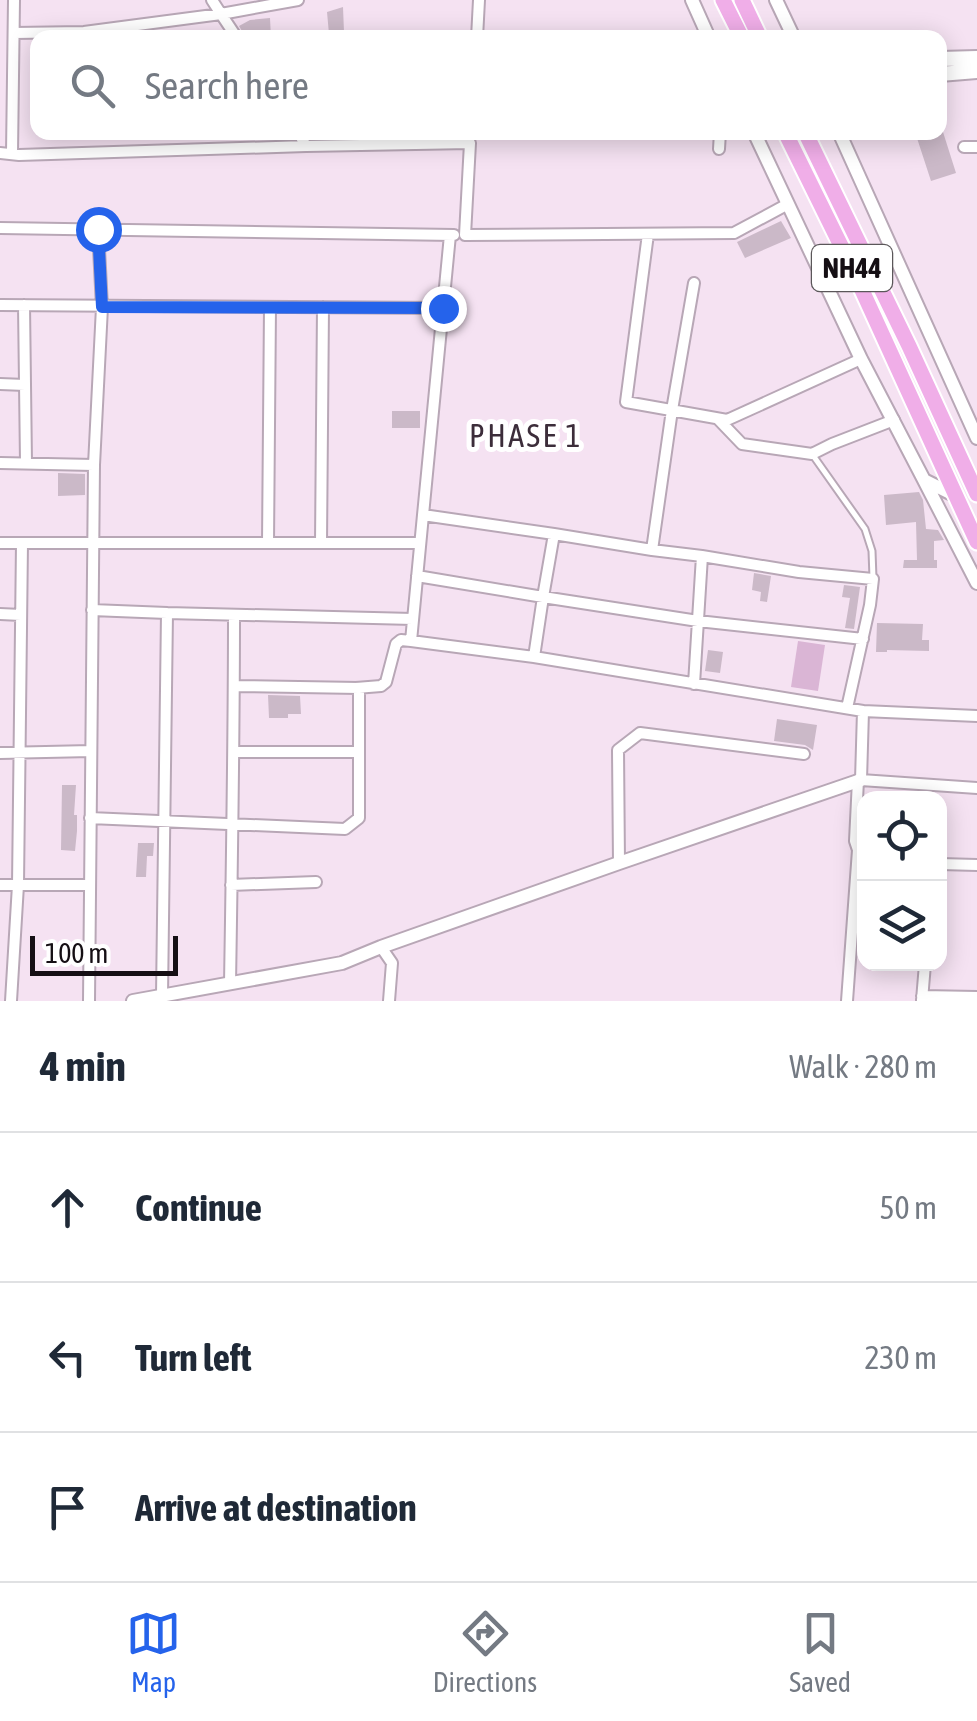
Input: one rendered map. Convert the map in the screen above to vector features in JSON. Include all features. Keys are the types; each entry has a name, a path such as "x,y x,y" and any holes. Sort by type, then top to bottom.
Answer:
{"highway":[{"path":"724,0 738,30"},
{"path":"742,0 756,30"},
{"name":"NH44","path":"790,140 977,542"},
{"name":"NH44","path":"809,140 977,494"}],"main road":[{"path":"947,60 977,58"},
{"path":"947,74 977,72"}],"street":[{"path":"14,0 6,153 429,140"},
{"path":"212,0 232,30"},
{"path":"99,30 298,0"},
{"path":"477,30 479,0"},
{"path":"692,0 706,30"},
{"path":"776,0 790,30"},
{"path":"14,34 30,34"},
{"path":"303,140 306,146"},
{"path":"465,235 470,140"},
{"path":"719,149 720,140"},
{"path":"758,140 861,359 977,582"},
{"path":"843,140 977,438"},
{"path":"0,228 450,235 734,234 788,204"},
{"path":"89,1001 94,464 102,307 98,229"},
{"path":"648,234 626,402 726,420 861,359"},
{"path":"411,641 450,235"},
{"path":"652,550 694,282"},
{"path":"0,305 443,308"},
{"path":"24,305 26,463"},
{"path":"268,543 270,306"},
{"path":"321,543 323,307"},
{"path":"0,384 25,385"},
{"path":"718,419 742,444 812,454 894,420"},
{"path":"0,462 94,464"},
{"path":"924,480 956,496"},
{"path":"423,515 873,580 847,708"},
{"path":"534,657 554,534"},
{"path":"0,543 420,543"},
{"path":"11,1001 18,886 22,543"},
{"path":"694,684 702,556"},
{"path":"417,576 698,621 863,639"},
{"path":"92,610 413,620"},
{"path":"0,614 21,615"},
{"path":"162,996 168,614"},
{"path":"230,984 234,615"},
{"path":"234,686 381,686 401,640 534,657 847,708 977,716"},
{"path":"90,818 345,829 359,818 356,688"},
{"path":"859,791 864,710"},
{"path":"619,862 618,750 640,733 804,754"},
{"path":"0,754 91,751"},
{"path":"234,752 359,752"},
{"path":"133,1001 342,963 860,780 977,788"},
{"path":"947,864 977,865"},
{"path":"847,1001 858,881"},
{"path":"232,885 316,882"},
{"path":"0,886 90,885"},
{"path":"381,947 392,962 389,1001"},
{"path":"924,971 922,999 977,997"}],"lane":[{"path":"812,454 865,529 872,551 873,580"}],"shaded area":[{"path":"798,641 825,645 818,691 791,687"}],"building":[{"path":"343,7 344,30 329,30 327,12"},
{"path":"270,18 271,30 241,30 239,26 250,20"},
{"path":"918,140 946,140 956,173 931,181"},
{"path":"781,221 791,238 745,258 737,242"},
{"path":"392,411 420,411 420,428 392,428"},
{"path":"58,473 85,474 85,495 58,496"},
{"path":"919,492 926,529 938,530 944,540 934,541 937,568 903,568 904,560 917,560 916,522 886,525 884,495"},
{"path":"754,573 771,576 767,602 760,601 761,592 752,590"},
{"path":"844,585 860,587 854,629 845,628 850,598 842,597"},
{"path":"877,623 923,624 922,640 929,640 929,651 876,652"},
{"path":"708,650 723,652 720,673 705,671"},
{"path":"268,695 300,696 301,714 269,718"},
{"path":"777,719 817,725 813,750 805,745 774,741"},
{"path":"62,785 76,785 75,851 61,850"},
{"path":"138,843 154,843 153,856 147,856 146,877 136,877"}],"district":[{"name":"PHASE 1","path":"526,435"}],"route":[{"path":"98,229 102,307 443,308"}]}
